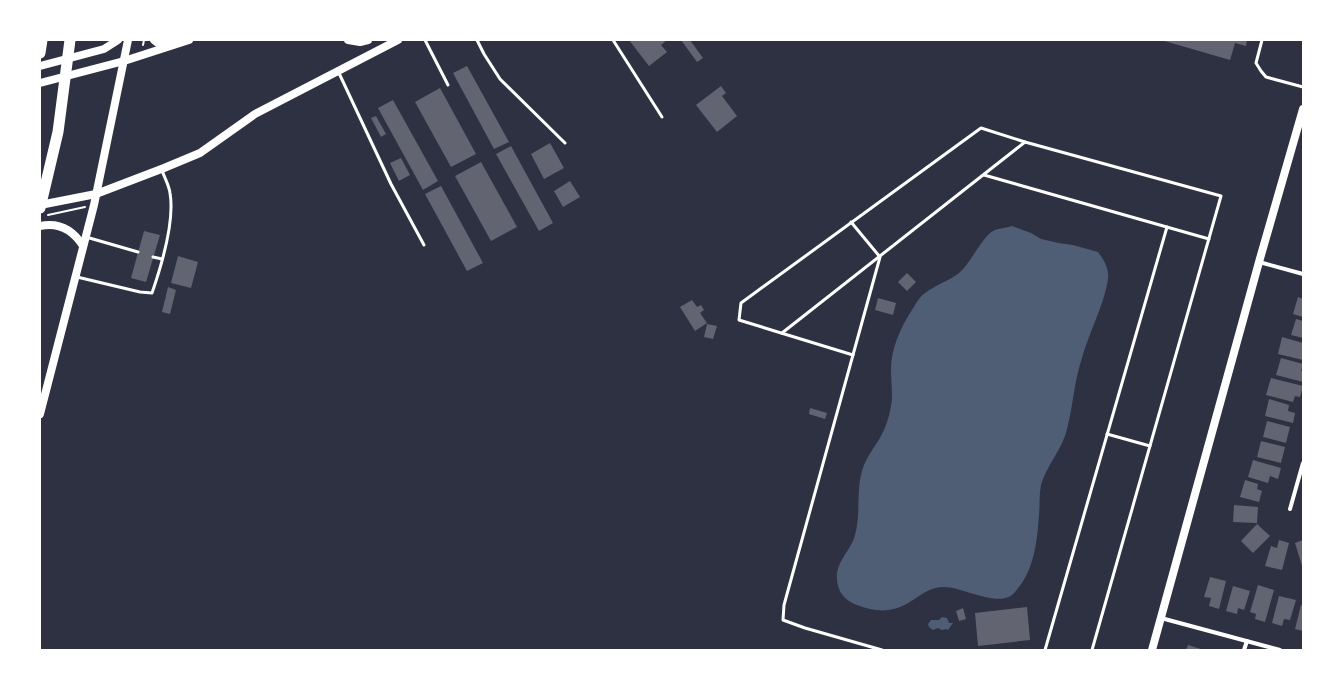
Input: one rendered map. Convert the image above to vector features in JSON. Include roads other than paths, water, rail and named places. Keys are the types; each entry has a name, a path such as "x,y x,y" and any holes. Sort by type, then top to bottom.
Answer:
{"highway":[{"path":"40,53 42,40"},
{"path":"44,212 58,132 70,40"}],"main road":[{"path":"40,66 104,49 118,40"},
{"path":"40,414 96,194 128,40"},
{"path":"154,40 158,43 172,46"},
{"path":"40,83 124,61 189,40"},
{"path":"348,40 360,42 368,40"},
{"path":"40,205 96,194 200,153 255,114 398,40"},
{"path":"1152,650 1259,262 1303,109"},
{"path":"40,226 58,225 78,237 83,246"}],"street":[{"path":"1259,262 1303,274"},
{"path":"1290,509 1303,463"},
{"path":"1161,618 1280,650"},
{"path":"1244,650 1247,641"}],"lane":[{"path":"425,40 448,85"},
{"path":"477,40 484,54 500,78 565,143"},
{"path":"613,40 662,117"},
{"path":"1262,40 1256,64 1261,72 1266,77 1303,87"},
{"path":"338,71 392,184 424,245"},
{"path":"853,355 739,320 741,303 981,128 1025,142 1221,196 1092,650"},
{"path":"782,333 1025,142"},
{"path":"75,276 140,292 152,293 162,259 172,213 170,191 161,169"},
{"path":"984,175 1208,239"},
{"path":"851,222 880,257"},
{"path":"1046,650 1167,227"},
{"path":"85,236 138,252"},
{"path":"153,257 162,259"},
{"path":"880,257 784,605 783,620 882,650"},
{"path":"1107,434 1150,446"}],"water":[{"path":"1012,226 1031,233 1041,239 1073,245 1098,252 1106,264 1108,271 1107,287 1079,368 1065,436 1043,478 1041,485 1037,536 1030,566 1021,585 1008,597 1000,599 991,598 952,588 939,587 923,593 906,604 892,609 878,610 864,608 849,601 843,596 839,588 837,574 838,568 853,541 857,527 859,486 862,471 866,460 881,437 889,415 892,398 891,362 894,347 903,326 918,300 929,290 959,273 989,234 997,229"},
{"path":"942,617 947,618 949,623 953,623 948,630 938,628 933,630 929,627 928,624 931,620 939,620"}]}
